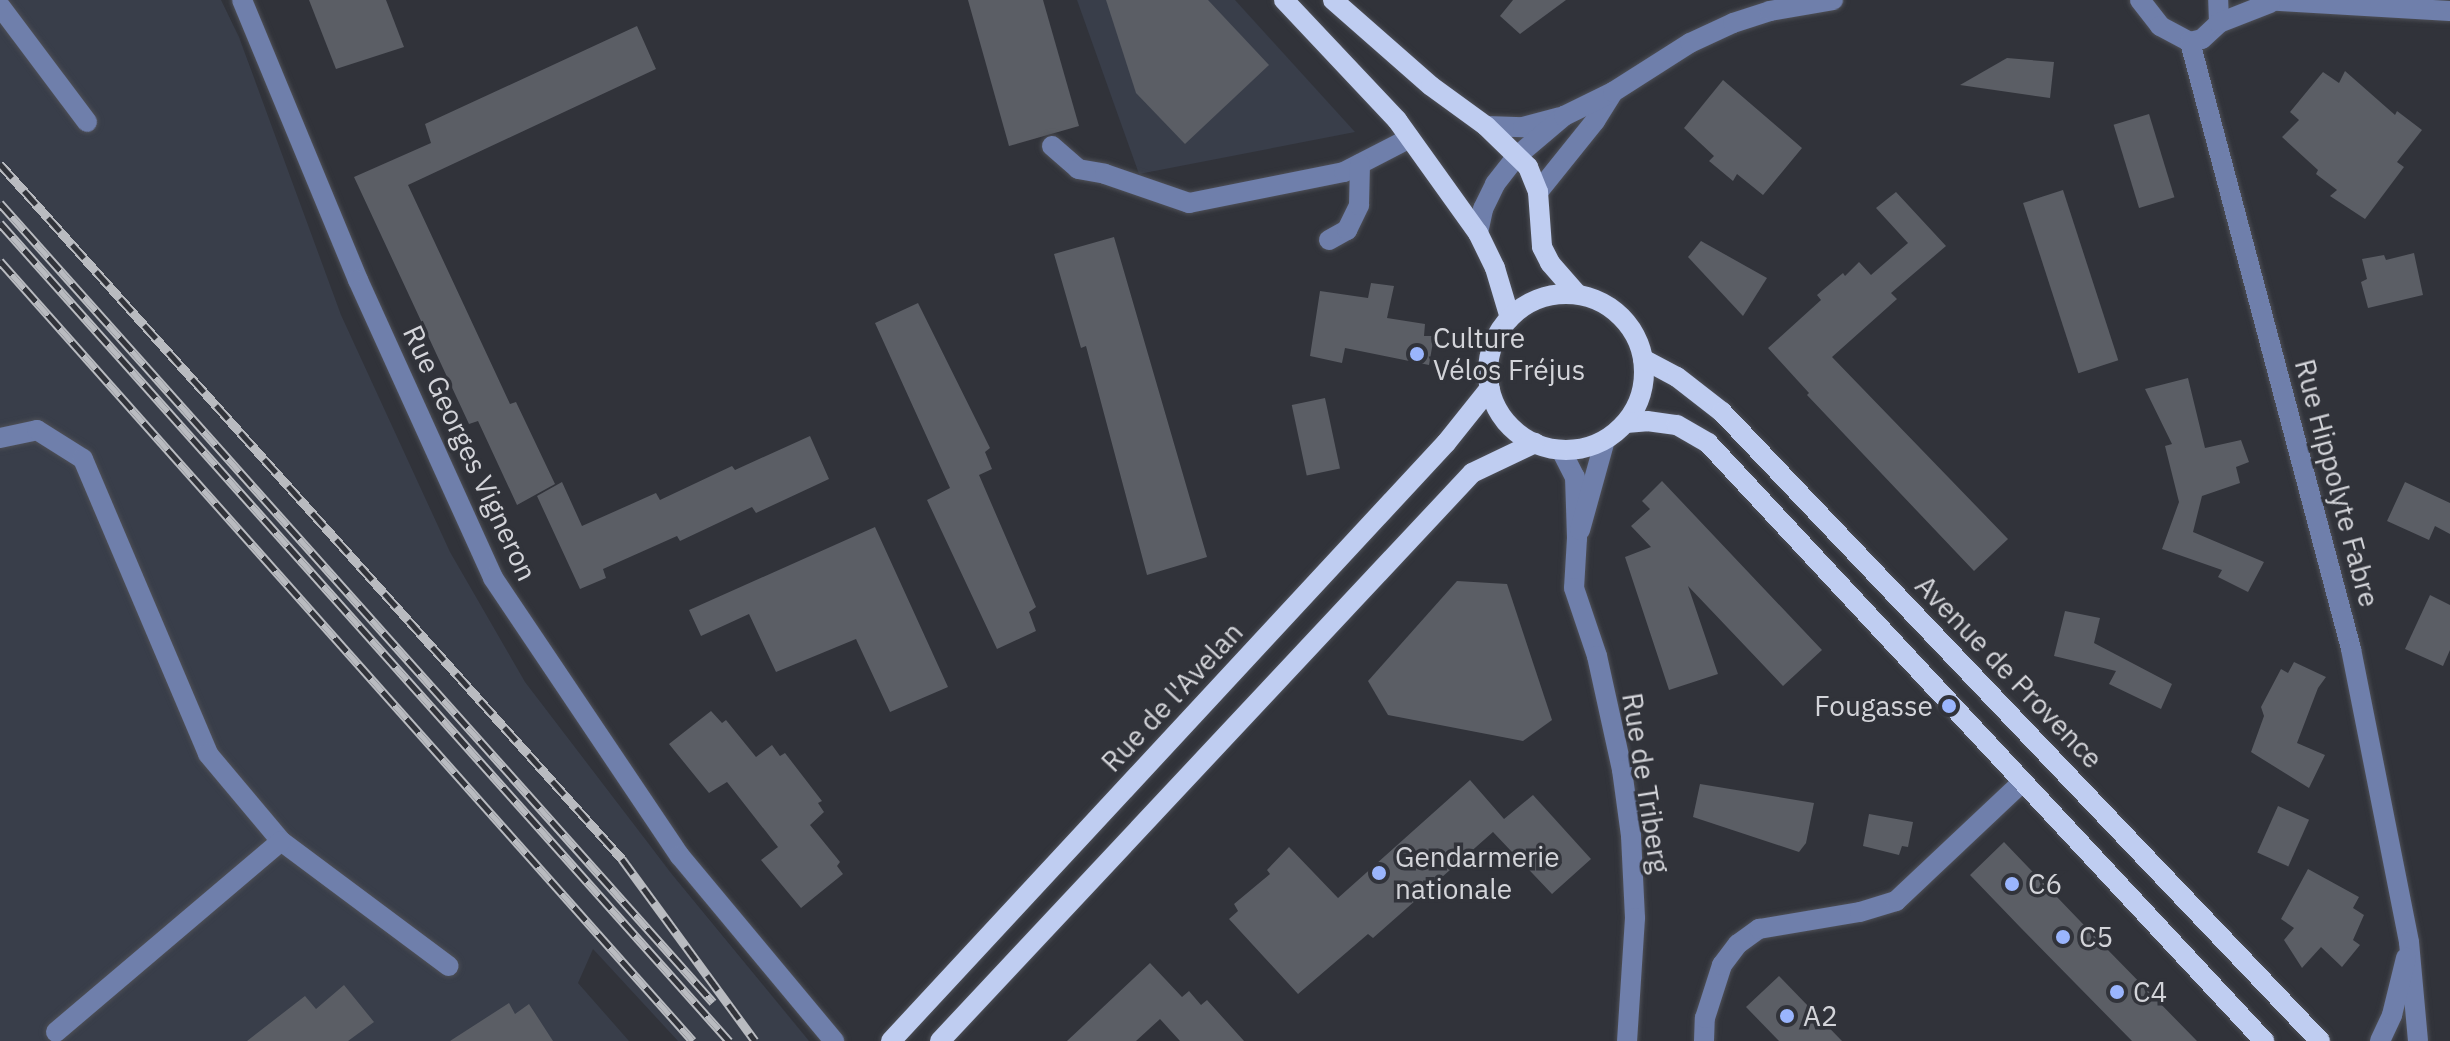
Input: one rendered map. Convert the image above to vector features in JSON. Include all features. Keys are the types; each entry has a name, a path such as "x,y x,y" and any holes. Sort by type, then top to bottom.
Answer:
{"main road":[{"path":"1284,0 1410,138 1478,233 1495,268 1510,318"},
{"path":"1333,0 1431,86 1486,126 1528,167 1538,192 1542,247 1555,271 1577,294"},
{"path":"1577,294 1593,298 1621,316 1631,328 1643,359 1644,381 1638,404 1626,423 1605,440 1576,450 1561,450 1535,443 1506,421 1490,388 1491,350 1510,318 1540,298 1577,294"},
{"name":"Avenue de Provence","path":"1643,359 1677,377 1722,412 2320,1041"},
{"name":"Rue de l'Avelan","path":"891,1041 1446,443 1490,388"},
{"path":"1626,423 1647,421 1677,425 1708,443 2264,1041"},
{"path":"940,1041 1472,473 1535,443"}],"street":[{"path":"1486,126 1523,127 1564,116 1613,92 1690,43 1733,23 1770,11 1833,0"},
{"path":"2140,0 2160,26 2190,42 2202,39 2219,23 2266,1 2450,11"},
{"path":"2218,0 2219,23"},
{"name":"Rue Georges Vigneron","path":"248,4 358,280 493,578 680,856 834,1041"},
{"path":"0,6 87,122"},
{"name":"Rue Hippolyte Fabre","path":"2190,42 2351,649 2409,942 2418,1041"},
{"path":"1538,192 1595,121 1613,92"},
{"path":"1478,233 1489,196 1517,156 1564,116"},
{"path":"1052,146 1078,169 1105,174 1189,203 1344,172 1410,138"},
{"path":"1329,240 1347,230 1359,205 1360,164"},
{"path":"0,438 37,430 83,459 208,754 281,841 449,966"},
{"name":"Rue de Triberg","path":"1577,538 1590,505 1605,440"},
{"name":"Rue de Triberg","path":"1561,450 1575,477 1577,538 1574,588 1597,656 1622,770 1631,836 1635,918 1627,1041"},
{"path":"1704,1041 1705,1018 1722,965 1738,944 1759,929 1860,912 1896,901 2021,783"},
{"path":"56,1032 281,841"},
{"name":"Rue Hippolyte Fabre","path":"2380,1041 2392,1015 2409,942"}],"shaded area":[{"path":"0,0 221,0 239,37 341,315 450,552 525,682 671,873 809,1041 678,1041 593,949 578,983 629,1041 0,1041"},
{"path":"1077,0 1235,0 1355,132 1139,174"}],"building":[{"path":"309,0 386,0 404,47 336,69"},
{"path":"968,0 1043,0 1079,126 1009,146"},
{"path":"1106,0 1208,0 1269,65 1185,144 1136,93"},
{"path":"1513,0 1566,0 1520,34 1500,16"},
{"path":"637,26 656,69 408,185 510,404 516,402 555,484 517,505 478,421 469,424 354,177 431,143 425,124"},
{"path":"2007,58 2054,62 2050,98 1960,85"},
{"path":"2345,71 2395,115 2397,111 2422,130 2397,162 2404,167 2365,219 2330,196 2337,190 2316,174 2318,170 2282,137 2299,120 2290,112 2323,72 2339,83"},
{"path":"1723,80 1802,148 1763,195 1737,174 1733,181 1709,161 1714,156 1684,128"},
{"path":"2149,114 2174,197 2139,208 2114,125"},
{"path":"2063,190 2118,360 2078,373 2023,203"},
{"path":"1896,192 1946,246 1891,293 1897,299 1832,357 2008,539 1974,571 1807,395 1809,393 1768,348 1821,300 1817,295 1843,273 1845,276 1859,262 1871,275 1908,243 1876,208"},
{"path":"1114,237 1207,557 1147,575 1086,346 1081,348 1054,254"},
{"path":"1701,241 1767,278 1743,316 1688,257"},
{"path":"2414,253 2423,295 2368,308 2361,282 2367,279 2362,259 2384,255 2386,260"},
{"path":"1371,283 1394,286 1387,318 1425,324 1424,336 1434,336 1429,365 1345,348 1342,363 1310,356 1320,291 1368,298"},
{"path":"918,303 990,448 985,452 992,469 979,475 1036,607 1029,612 1036,631 997,649 927,500 950,488 875,323"},
{"path":"2188,378 2205,448 2241,440 2249,462 2236,467 2240,483 2202,496 2193,532 2264,562 2248,592 2218,577 2222,570 2162,549 2179,502 2165,446 2172,444 2145,389"},
{"path":"1325,398 1340,468 1307,475 1292,405"},
{"path":"810,436 829,479 756,513 752,507 680,541 677,536 603,569 606,578 580,589 537,496 562,482 582,526 656,493 660,500 732,466 735,470"},
{"path":"1662,481 1822,650 1783,686 1688,586 1718,674 1669,690 1625,557 1651,547 1631,526 1650,509 1642,501"},
{"path":"2405,482 2450,503 2450,534 2435,526 2429,540 2387,521"},
{"path":"875,527 948,687 890,712 856,639 776,672 749,614 701,636 689,610"},
{"path":"1457,581 1507,584 1552,720 1523,741 1388,715 1368,681"},
{"path":"2430,595 2450,605 2450,650 2443,666 2405,649"},
{"path":"2065,611 2100,618 2094,643 2172,684 2161,709 2109,684 2116,671 2054,656"},
{"path":"2294,662 2326,677 2318,688 2297,743 2325,755 2309,788 2251,752 2264,716 2261,707 2281,669 2288,673"},
{"path":"711,711 722,723 726,720 756,757 772,745 780,756 785,753 822,801 818,803 824,812 810,825 840,862 837,866 843,874 801,908 761,860 778,847 727,782 709,793 669,744"},
{"path":"1470,780 1504,819 1533,795 1591,859 1552,894 1493,832 1373,938 1368,934 1298,994 1229,919 1238,911 1234,904 1270,874 1267,870 1289,847 1338,898"},
{"path":"1700,784 1814,803 1806,843 1799,852 1693,817"},
{"path":"2278,806 2309,820 2288,866 2257,853"},
{"path":"1869,814 1913,822 1908,847 1902,846 1899,855 1863,846"},
{"path":"2004,842 2197,1041 2132,1041 2020,927 1970,875"},
{"path":"2308,869 2359,897 2353,908 2364,915 2353,940 2360,945 2342,967 2321,947 2302,968 2284,940 2294,928 2281,919"},
{"path":"1150,963 1182,997 1189,991 1201,1005 1207,1000 1244,1041 1180,1041 1160,1019 1136,1041 1067,1041"},
{"name":"A2","path":"1779,976 1842,1041 1779,1041 1746,1007"},
{"path":"344,985 374,1022 348,1041 247,1041 305,996 316,1009"},
{"path":"509,1003 515,1014 529,1004 553,1041 450,1041"}],"railway":[{"path":"0,164 622,859 755,1041"},
{"path":"0,203 713,1002"},
{"path":"0,223 729,1041"},
{"path":"0,261 693,1041"}],"place":[{"name":"Culture Vélos Fréjus","path":"1417,354"},
{"name":"Fougasse","path":"1949,706"},
{"name":"Gendarmerie nationale","path":"1379,873"},
{"name":"C6","path":"2012,884"},
{"name":"C5","path":"2063,937"},
{"name":"C4","path":"2117,992"},
{"name":"A2","path":"1787,1016"}]}
